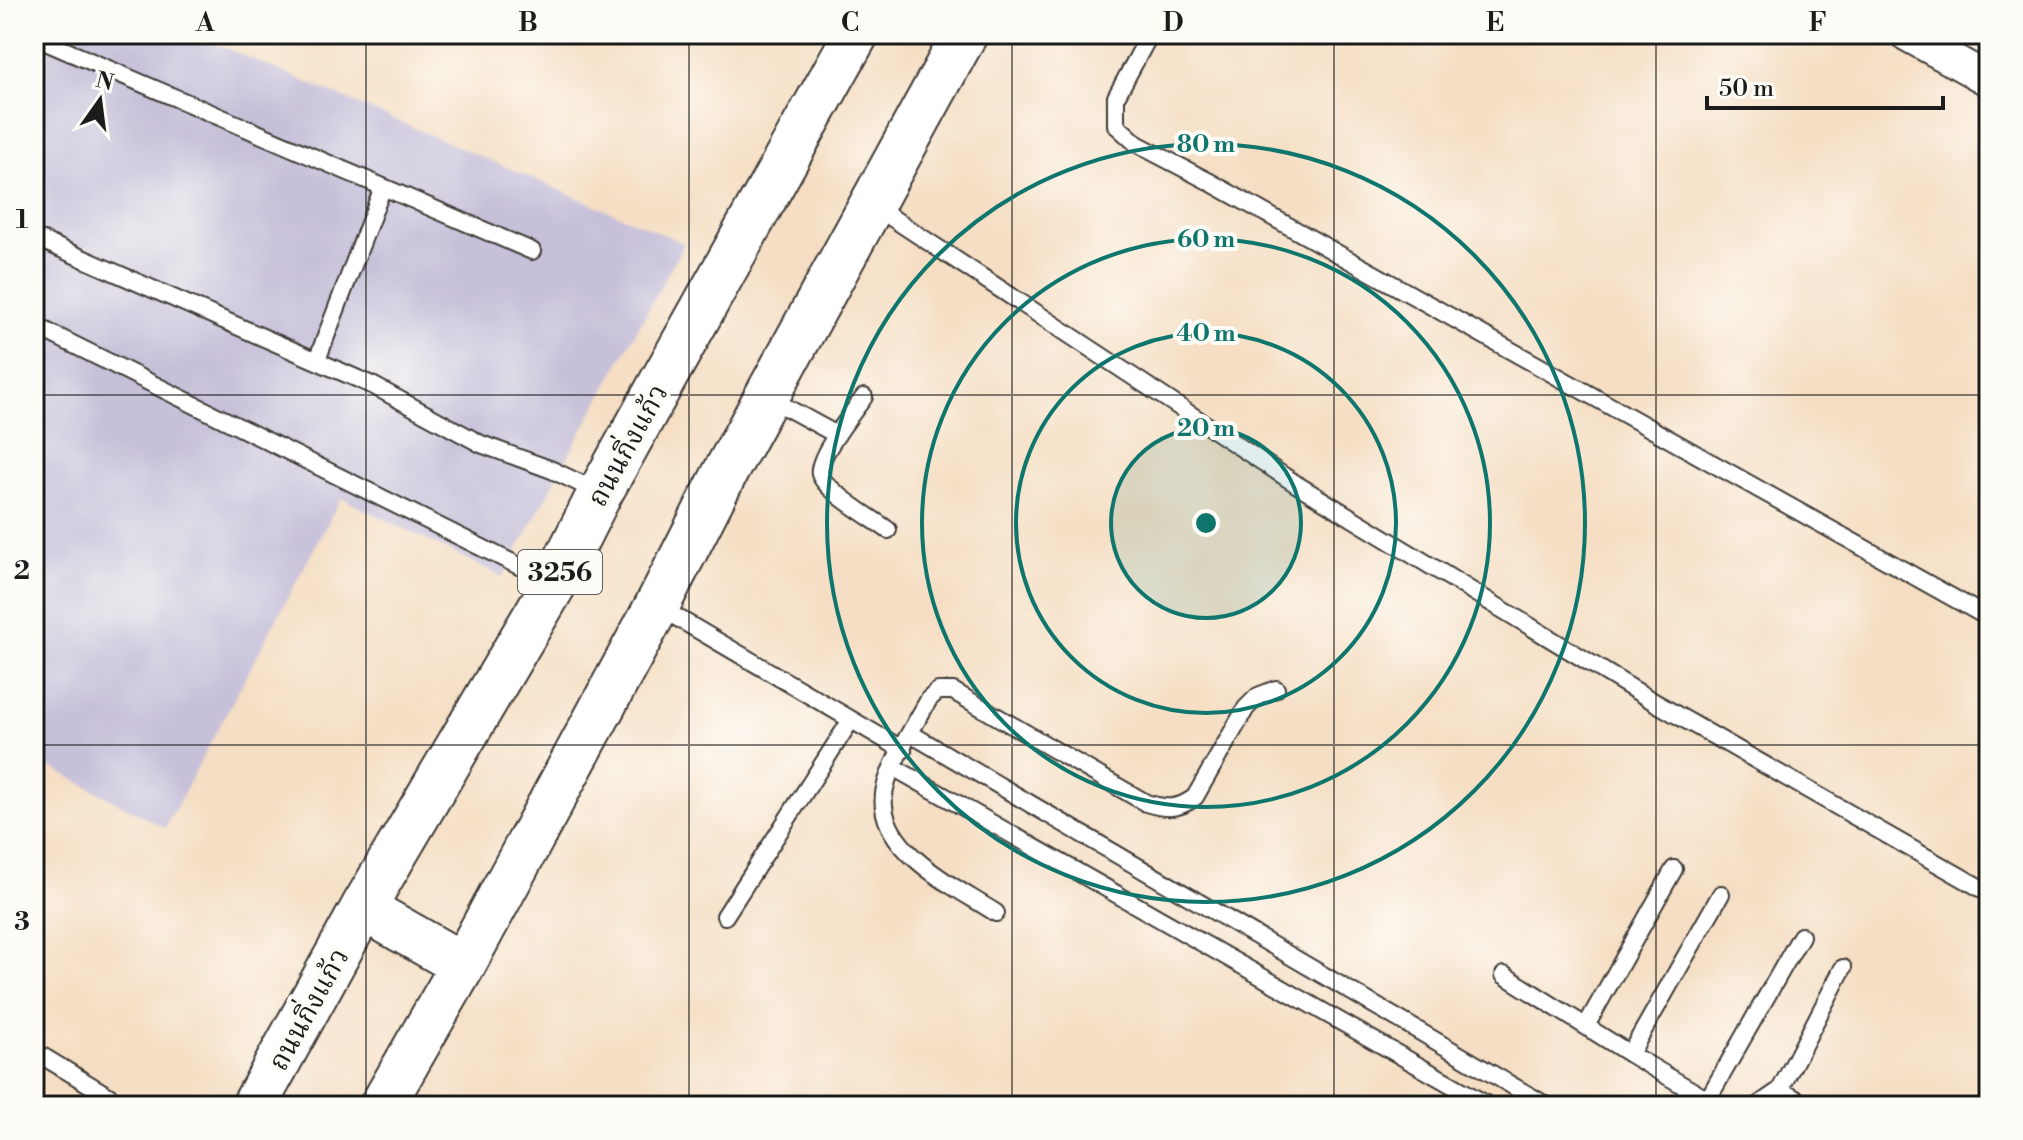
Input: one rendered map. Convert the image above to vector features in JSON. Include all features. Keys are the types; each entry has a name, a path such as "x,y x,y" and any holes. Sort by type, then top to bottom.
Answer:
{"main road":[{"name":"ถนนกิ่งแก้ว","path":"254,1106 363,908 554,584 600,493 856,34"},
{"path":"389,1103 657,606 726,471 965,34"},
{"path":"363,908 463,965"}],"street":[{"path":"1906,34 1989,80"}],"lane":[{"path":"1150,34 1116,97 1116,125 1137,144 1989,618"},
{"path":"34,37 532,251"},
{"path":"317,360 383,187"},
{"path":"872,205 1296,484 1656,703 1989,893"},
{"path":"34,237 317,360 374,386 481,444 552,470 600,493"},
{"path":"34,325 554,584"},
{"path":"768,397 837,435"},
{"path":"864,397 820,465 820,475 828,487 888,530"},
{"path":"657,606 903,750"},
{"path":"996,913 908,856 891,830 883,807 886,784 893,767 929,699 938,691 953,691 1146,803 1167,809 1184,806 1195,797 1246,708 1258,696 1276,689"},
{"path":"725,916 851,720"},
{"path":"911,734 1547,1106"},
{"path":"893,767 1489,1106"},
{"path":"1586,1026 1674,869"},
{"path":"1630,1054 1721,894"},
{"path":"1504,975 1713,1102 1801,936"},
{"path":"1757,1106 1780,1090 1843,968"},
{"path":"34,1051 125,1106"},
{"path":"1780,1090 1808,1106"}],"shaded area":[{"path":"34,34 193,34 684,243 503,577 341,498 165,828 34,758"}]}
